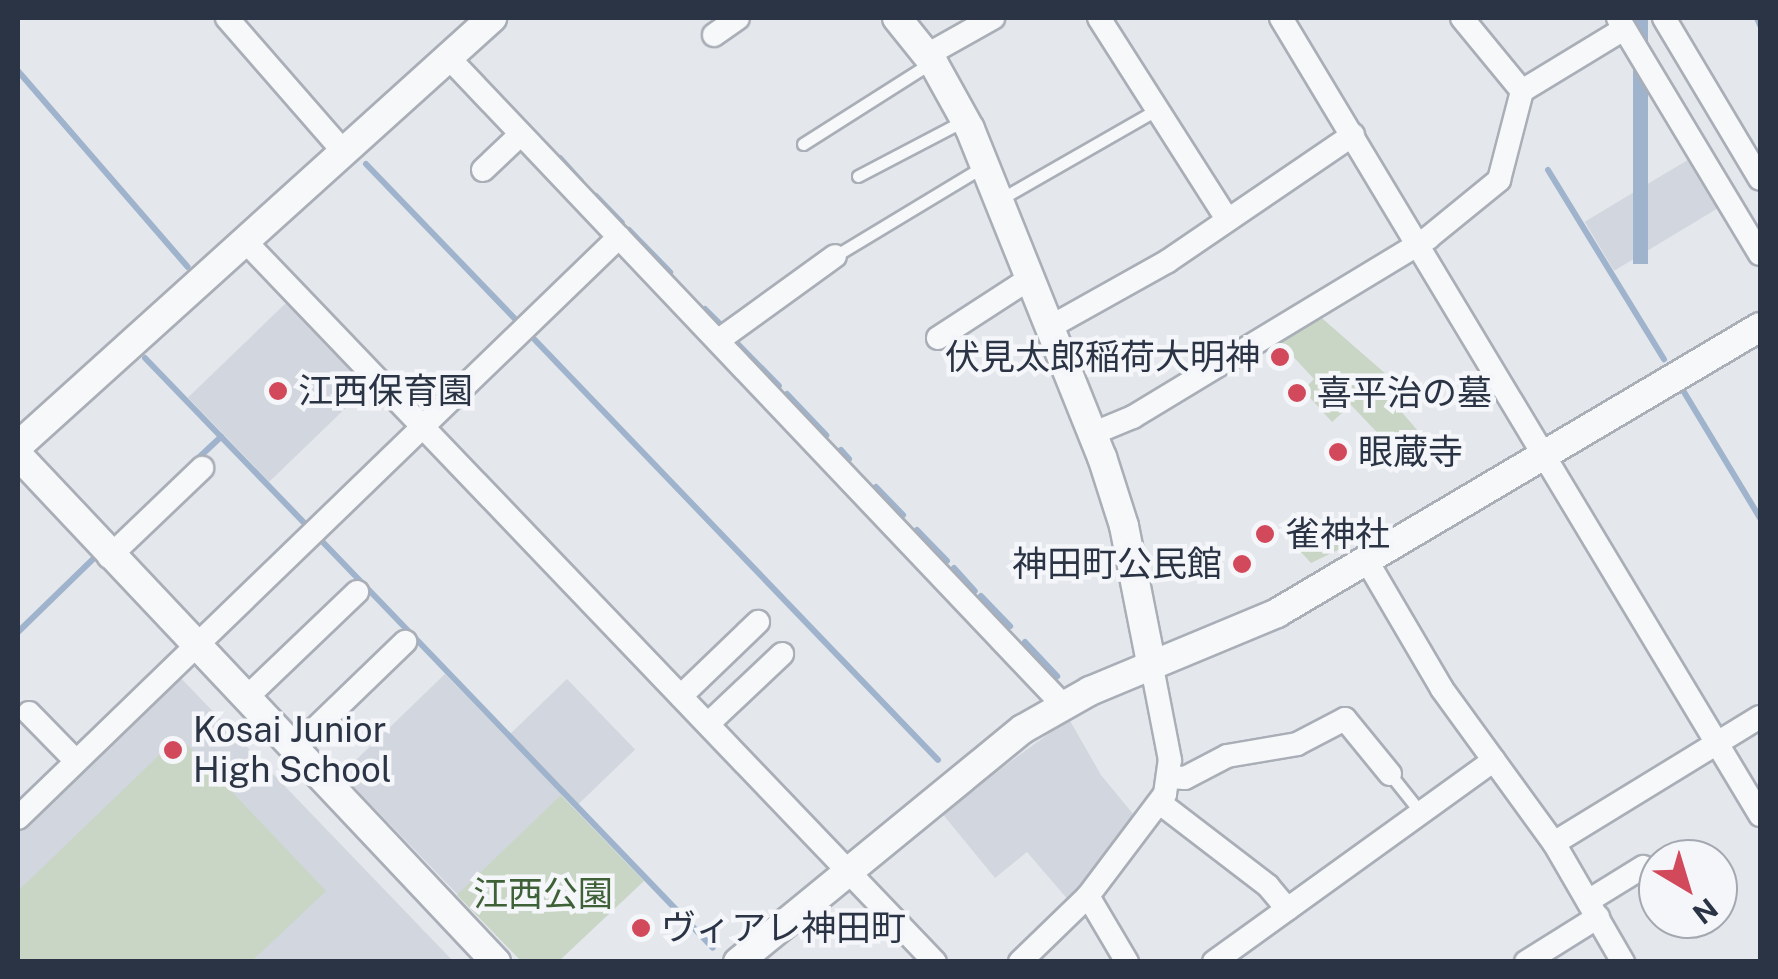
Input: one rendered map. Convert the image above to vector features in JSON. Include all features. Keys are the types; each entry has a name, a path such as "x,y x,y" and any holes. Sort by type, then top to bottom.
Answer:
{"street":[{"path":"226,18 344,152"},
{"path":"18,446 492,18"},
{"path":"714,34 738,18"},
{"path":"897,18 930,58 965,120 1092,434 1124,526 1170,778 1160,803 1088,896 1020,962"},
{"path":"930,58 994,18"},
{"path":"1099,18 1227,219"},
{"path":"1281,18 1760,815"},
{"path":"1462,18 1522,91"},
{"path":"1664,18 1760,178"},
{"path":"1092,434 1134,417 1419,245 1500,180 1522,91 1621,23 1760,254"},
{"path":"448,58 1063,705"},
{"path":"483,170 521,134"},
{"path":"1050,328 1168,261 1352,136"},
{"path":"18,818 620,237"},
{"path":"245,241 935,962"},
{"path":"719,340 834,256"},
{"path":"938,338 1030,279"},
{"path":"738,962 1002,744 1063,705 1244,629 1367,561 1760,327"},
{"path":"18,455 109,557 496,962"},
{"path":"109,557 202,468"},
{"path":"1367,561 1442,689 1554,843 1623,962"},
{"path":"245,700 357,592"},
{"path":"681,696 758,622"},
{"path":"293,750 405,642"},
{"path":"708,724 782,654"},
{"path":"29,713 76,761"},
{"path":"1554,843 1760,717"},
{"path":"1170,778 1185,778 1227,756 1297,744 1344,719 1390,774"},
{"path":"1214,962 1494,760"},
{"path":"1160,803 1254,874 1287,909"},
{"path":"1526,962 1638,871"},
{"path":"1088,896 1127,962"}],"lane":[{"path":"803,144 930,58"},
{"path":"998,201 1156,110"},
{"path":"858,176 965,120"},
{"path":"834,256 984,166"},
{"path":"1390,774 1420,813"}],"shaded area":[{"path":"1691,158 1720,207 1614,271 1585,222"},
{"name":"江西保育園","path":"288,301 369,385 269,482 188,398"},
{"name":"Kosai Junior High School","path":"175,672 453,961 18,962 18,827"},
{"path":"445,674 562,795 458,895 341,774"},
{"path":"567,679 635,749 578,804 510,734"},
{"path":"1069,719 1101,775 1138,820 1070,902 1027,852 995,878 941,812"}],"green space":[{"path":"1316,313 1387,375 1379,386 1432,447 1409,466 1351,405 1332,422 1303,390 1314,379 1275,337"},
{"path":"1302,516 1340,539 1342,548 1311,563 1300,551 1308,536 1295,520"},
{"path":"179,736 326,891 252,961 18,961 18,891"},
{"name":"江西公園","path":"561,795 644,881 559,961 521,961 457,895"}],"water":[{"path":"1633,18 1648,18 1648,264 1633,264"}],"waterway":[{"path":"1757,18 1760,25"},
{"path":"18,71 188,267"},
{"path":"560,158 581,181"},
{"path":"366,164 520,324"},
{"path":"1548,170 1664,359"},
{"path":"596,196 622,223"},
{"path":"629,230 670,272"},
{"path":"705,309 723,327"},
{"path":"732,338 779,386"},
{"path":"535,340 938,760"},
{"path":"145,358 308,527"},
{"path":"1684,392 1760,518"},
{"path":"787,394 826,435"},
{"path":"194,462 221,437"},
{"path":"841,450 849,459"},
{"path":"876,487 903,515"},
{"path":"917,530 947,561"},
{"path":"317,536 713,948"},
{"path":"18,632 94,558"},
{"path":"954,568 975,591"},
{"path":"981,596 1010,626"},
{"path":"1025,642 1057,676"}],"place":[{"name":"伏見太郎稲荷大明神","path":"1280,357"},
{"name":"江西保育園","path":"278,391"},
{"name":"喜平治の墓","path":"1297,393"},
{"name":"眼蔵寺","path":"1338,452"},
{"name":"雀神社","path":"1265,534"},
{"name":"神田町公民館","path":"1242,564"},
{"name":"Kosai Junior High School","path":"173,750"},
{"name":"ヴィアレ神田町","path":"641,928"}]}
